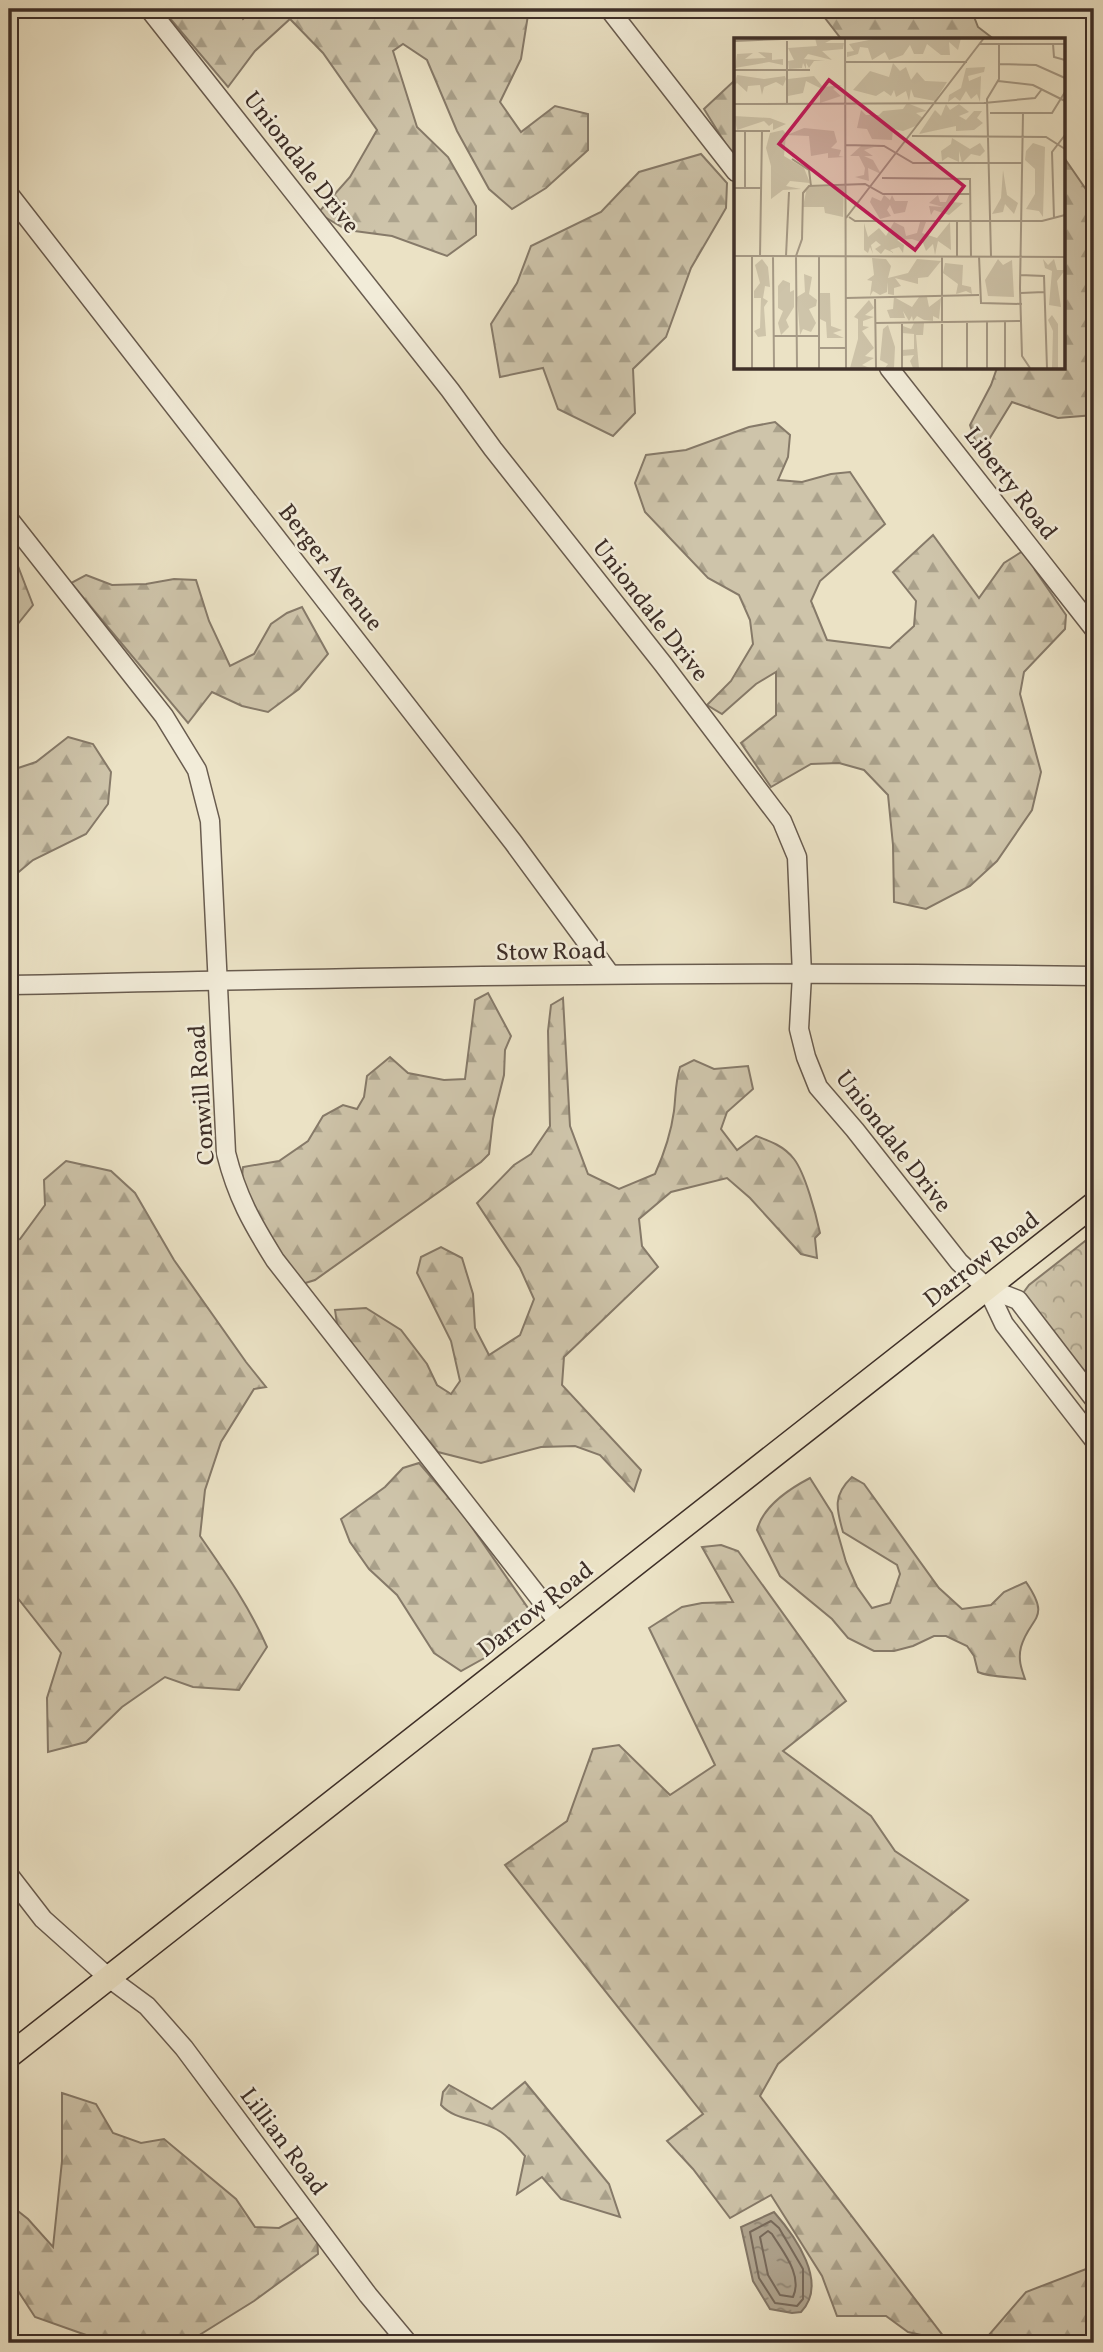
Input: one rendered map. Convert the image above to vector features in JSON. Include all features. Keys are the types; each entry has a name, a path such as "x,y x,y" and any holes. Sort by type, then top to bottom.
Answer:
{"main road":[{"name":"Darrow Road","path":"9,2056 1094,1204"}],"street":[{"name":"Uniondale Drive","path":"149,9 775,809 797,857 802,975 799,1029 818,1087 959,1262 987,1288"},
{"path":"609,9 734,169"},
{"name":"Berger Avenue","path":"9,194 464,778 610,974"},
{"name":"Liberty Road","path":"890,369 1094,629"},
{"name":"Conwill Road","path":"9,519 164,716 197,770 210,821 226,1153 234,1186 251,1222 275,1260 559,1623"},
{"name":"Stow Road","path":"9,985 610,974 933,973 1094,976"},
{"path":"987,1288 1018,1300 1094,1399"},
{"path":"987,1288 1004,1324 1094,1440"},
{"name":"Lillian Road","path":"9,1875 43,1919 109,1978 147,2006 184,2048 368,2295 408,2343"}],"green space":[{"path":"162,9 237,9 243,19 254,9 519,9 528,15 521,59 500,102 521,132 555,106 588,114 588,150 546,188 512,209 489,189 457,131 427,60 403,44 393,51 417,127 448,157 476,206 476,235 447,256 392,236 347,230 318,213 350,177 377,130 323,53 290,19 255,51 228,87"},
{"path":"818,9 971,9 978,27 992,38 840,38"},
{"path":"734,81 734,157 704,109"},
{"path":"701,154 727,183 726,208 691,268 666,337 633,369 635,413 613,436 558,409 543,368 500,377 491,324 517,283 531,246 601,212 639,172"},
{"path":"1064,157 1094,201 1094,415 1058,418 1012,402 980,454 970,425 997,369 1064,369"},
{"path":"775,422 790,435 788,457 778,480 802,482 850,472 885,524 820,581 811,601 827,640 890,648 914,626 916,601 893,572 933,535 979,598 1004,563 1026,549 1035,570 1066,615 1065,629 1024,672 1020,694 1041,772 1032,810 997,861 970,886 926,909 894,902 893,845 888,795 864,770 839,763 811,764 771,787 741,743 776,715 776,672 756,684 722,714 707,705 731,681 753,644 750,620 739,595 708,578 645,512 635,483 646,455 686,450 749,427"},
{"path":"16,561 33,605 9,635 9,566"},
{"path":"86,575 112,585 146,584 174,579 196,580 209,621 230,666 254,654 271,624 302,607 328,654 299,689 268,712 242,706 212,692 188,723 71,583"},
{"path":"68,737 93,744 111,772 108,804 86,834 33,860 9,880 9,771 36,762"},
{"path":"488,993 511,1036 505,1050 504,1075 493,1119 489,1154 315,1280 302,1284 253,1213 243,1181 243,1167 279,1161 308,1141 323,1116 343,1105 357,1109 364,1097 367,1076 390,1057 408,1073 444,1080 465,1079 475,1000"},
{"path":"563,998 570,1126 588,1174 619,1189 655,1174 671,1127 680,1067 694,1060 714,1069 748,1066 753,1089 727,1112 721,1129 737,1150 756,1136 776,1144 790,1154 806,1184 820,1233 815,1238 817,1258 801,1254 750,1198 727,1178 671,1192 639,1219 642,1246 658,1267 564,1357 562,1385 641,1470 634,1491 600,1455 575,1446 541,1447 481,1463 438,1452 338,1331 335,1310 366,1308 401,1330 427,1364 437,1385 451,1394 460,1381 451,1341 417,1273 421,1257 441,1247 462,1258 473,1294 475,1328 489,1355 520,1335 534,1299 520,1268 477,1203 514,1165 531,1154 550,1126 548,1031 551,1005"},
{"path":"66,1161 111,1171 135,1193 174,1260 266,1387 254,1389 221,1442 205,1490 200,1536 244,1603 267,1647 239,1690 193,1687 165,1677 122,1707 86,1742 48,1752 47,1698 61,1653 9,1587 9,1241 20,1239 45,1205 44,1180"},
{"path":"1094,1234 1094,1399 1018,1300 1029,1285"},
{"path":"419,1463 462,1513 530,1611 488,1656 461,1671 434,1653 397,1595 369,1569 350,1542 341,1519 385,1487 403,1468"},
{"path":"852,1477 864,1484 939,1588 962,1609 991,1605 1004,1592 1026,1582 1034,1594 1038,1611 1020,1651 1020,1663 1025,1679 978,1672 974,1656 967,1646 946,1636 934,1636 894,1651 874,1651 848,1638 832,1619 780,1576 757,1530 771,1506 810,1478 832,1513 846,1562 857,1587 872,1608 890,1603 900,1574 897,1565 843,1532 838,1502 842,1490"},
{"path":"721,1545 738,1551 846,1701 783,1751 871,1816 895,1851 968,1900 778,2064 760,2096 947,2341 908,2332 886,2316 837,2316 822,2276 771,2195 730,2218 693,2169 667,2141 703,2114 505,1865 567,1821 593,1749 619,1745 670,1795 715,1765 649,1628 682,1607 733,1602 702,1547"},
{"path":"525,2082 609,2184 620,2217 561,2199 542,2177 517,2194 525,2156 501,2132 454,2114 441,2105 443,2092 449,2085 492,2109"},
{"path":"62,2093 96,2104 113,2133 141,2143 164,2139 236,2199 255,2227 279,2228 301,2216 317,2235 318,2254 254,2301 188,2343 99,2343 86,2335 35,2317 9,2277 9,2204 28,2219 53,2247 62,2161"},
{"path":"1094,2266 1094,2343 982,2343 1026,2292"}],"water":[{"path":"774,2212 799,2247 810,2274 812,2288 809,2300 801,2312 770,2309 753,2281 741,2227"}]}
